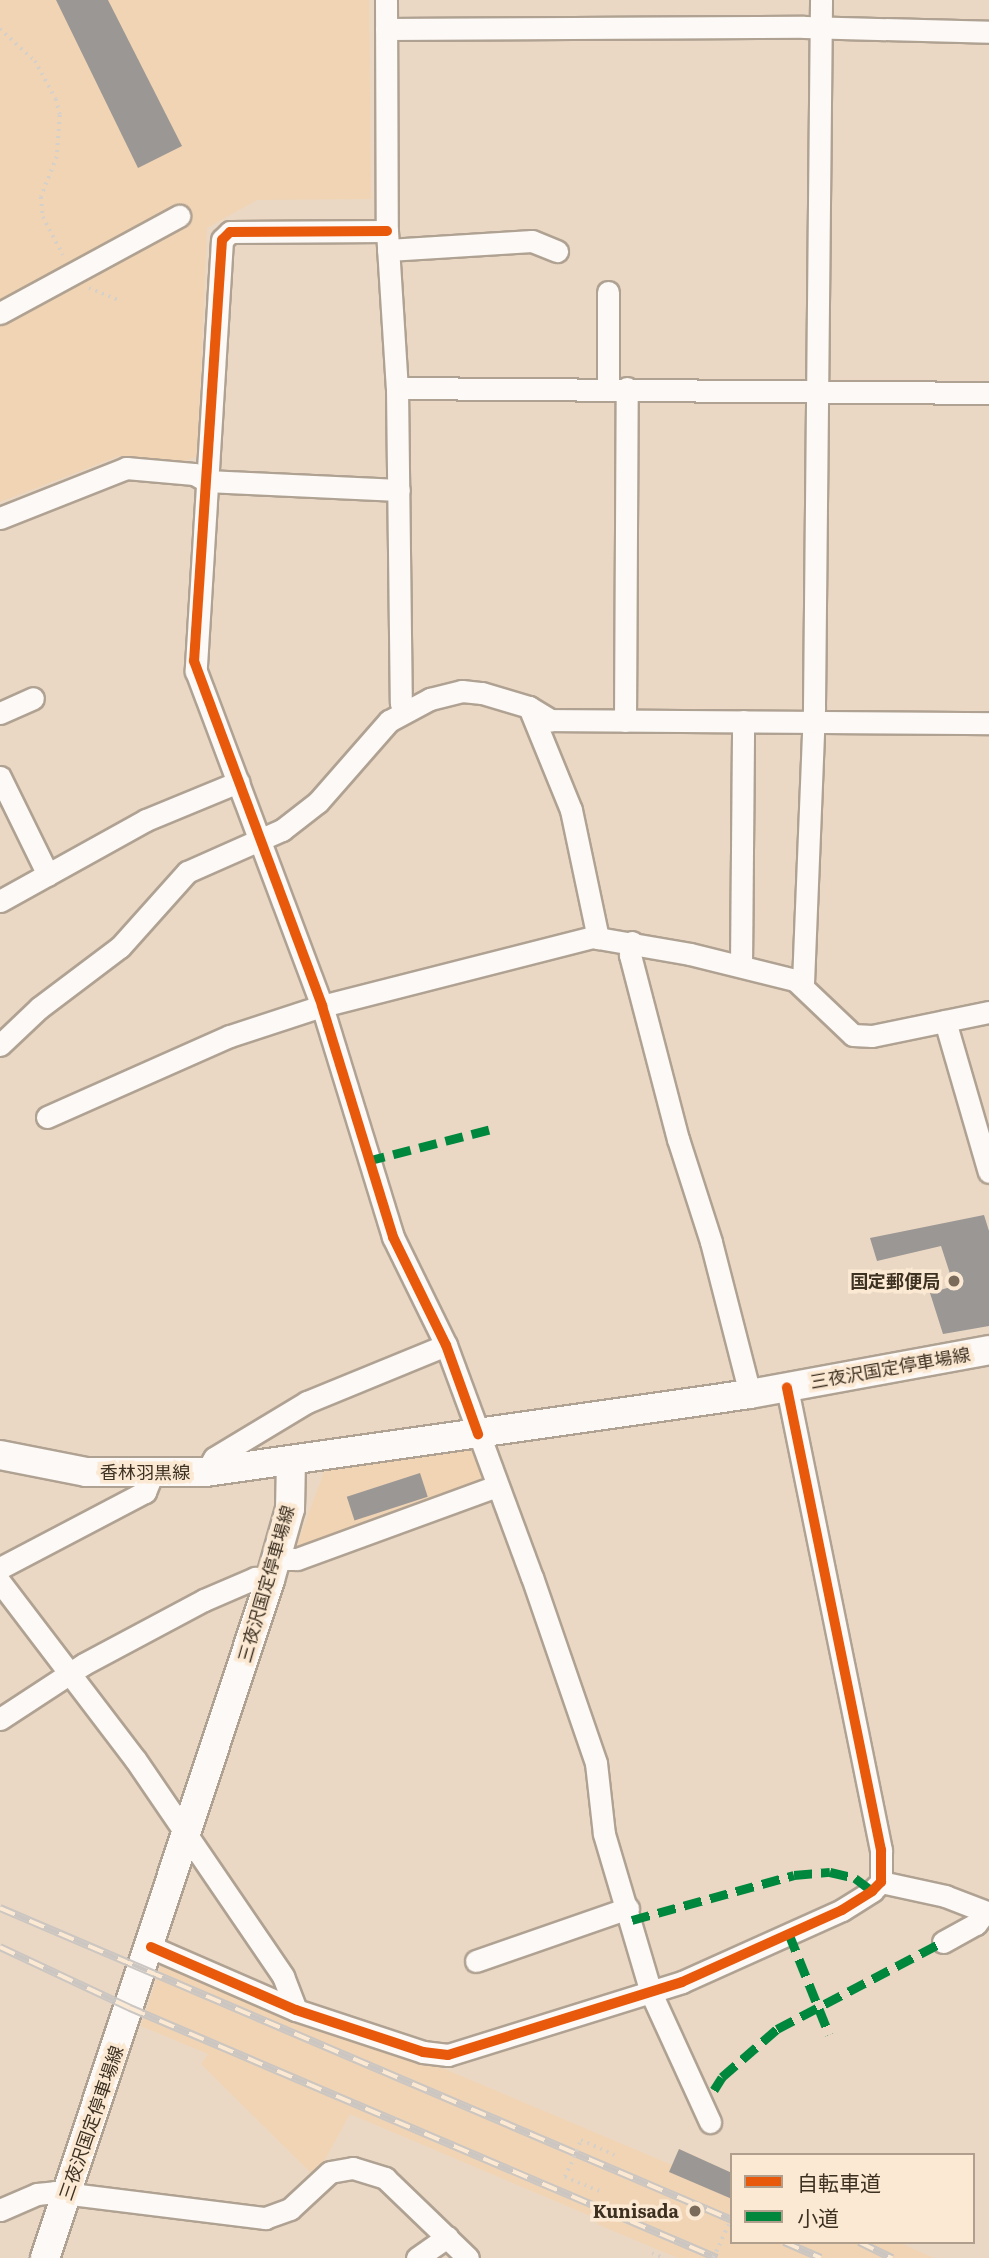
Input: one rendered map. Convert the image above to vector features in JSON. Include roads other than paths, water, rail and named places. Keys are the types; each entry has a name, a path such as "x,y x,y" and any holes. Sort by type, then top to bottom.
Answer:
{"main road":[{"name":"三夜沢国定停車場線","path":"45,2258 151,1947 273,1569 290,1510 290,1460 750,1394 989,1350"},
{"name":"香林羽黒線","path":"0,1455 86,1472 152,1475 206,1472 290,1460"}],"street":[{"path":"386,0 387,241 397,388 401,702 407,711"},
{"path":"803,983 813,721 821,0"},
{"path":"386,29 821,28 989,32"},
{"path":"0,313 180,216"},
{"path":"557,251 532,241 387,241 230,232 222,240 194,661 322,1006 393,1237 446,1345 596,1763 604,1834 628,1908 650,1993 709,2122"},
{"path":"608,292 617,388 625,720"},
{"path":"397,388 818,389 989,393"},
{"path":"0,517 117,470 194,474 206,481 399,491"},
{"path":"0,1045 39,1008 120,947 187,872 262,841 318,802 389,721 407,711 462,691 529,707 551,720 989,723"},
{"path":"0,713 33,698"},
{"path":"529,707 572,810 598,937"},
{"path":"741,965 744,721"},
{"path":"0,777 48,875"},
{"path":"0,901 146,820 238,782"},
{"path":"47,1117 230,1036 322,1006 598,937 741,965 803,983 853,1035 872,1036 989,1012"},
{"path":"632,942 630,955 678,1139 711,1242 750,1394"},
{"path":"945,1021 989,1172"},
{"path":"206,1472 214,1458 307,1402 446,1345"},
{"path":"787,1387 881,1850 881,1882"},
{"path":"0,1568 145,1492 152,1475"},
{"path":"0,1719 72,1671 204,1600 297,1559 496,1486"},
{"path":"0,1583 72,1671 187,1835 283,1976 296,2010"},
{"path":"151,1947 296,2010 423,2052 448,2055 650,1993 842,1910 881,1882 945,1896 987,1913 976,1924 943,1942"},
{"path":"476,1961 628,1908"},
{"path":"0,2210 37,2194 66,2194 265,2218 290,2209 330,2172 353,2168 385,2178 468,2258"},
{"path":"417,2258 447,2237"}],"railway":[{"path":"0,1908 730,2219"},
{"path":"0,1947 130,2008 717,2258"},
{"path":"789,2244 821,2258"},
{"path":"863,2244 892,2258"}],"place":[{"name":"国定郵便局","path":"954,1281"},
{"name":"Kunisada","path":"695,2211"}]}
